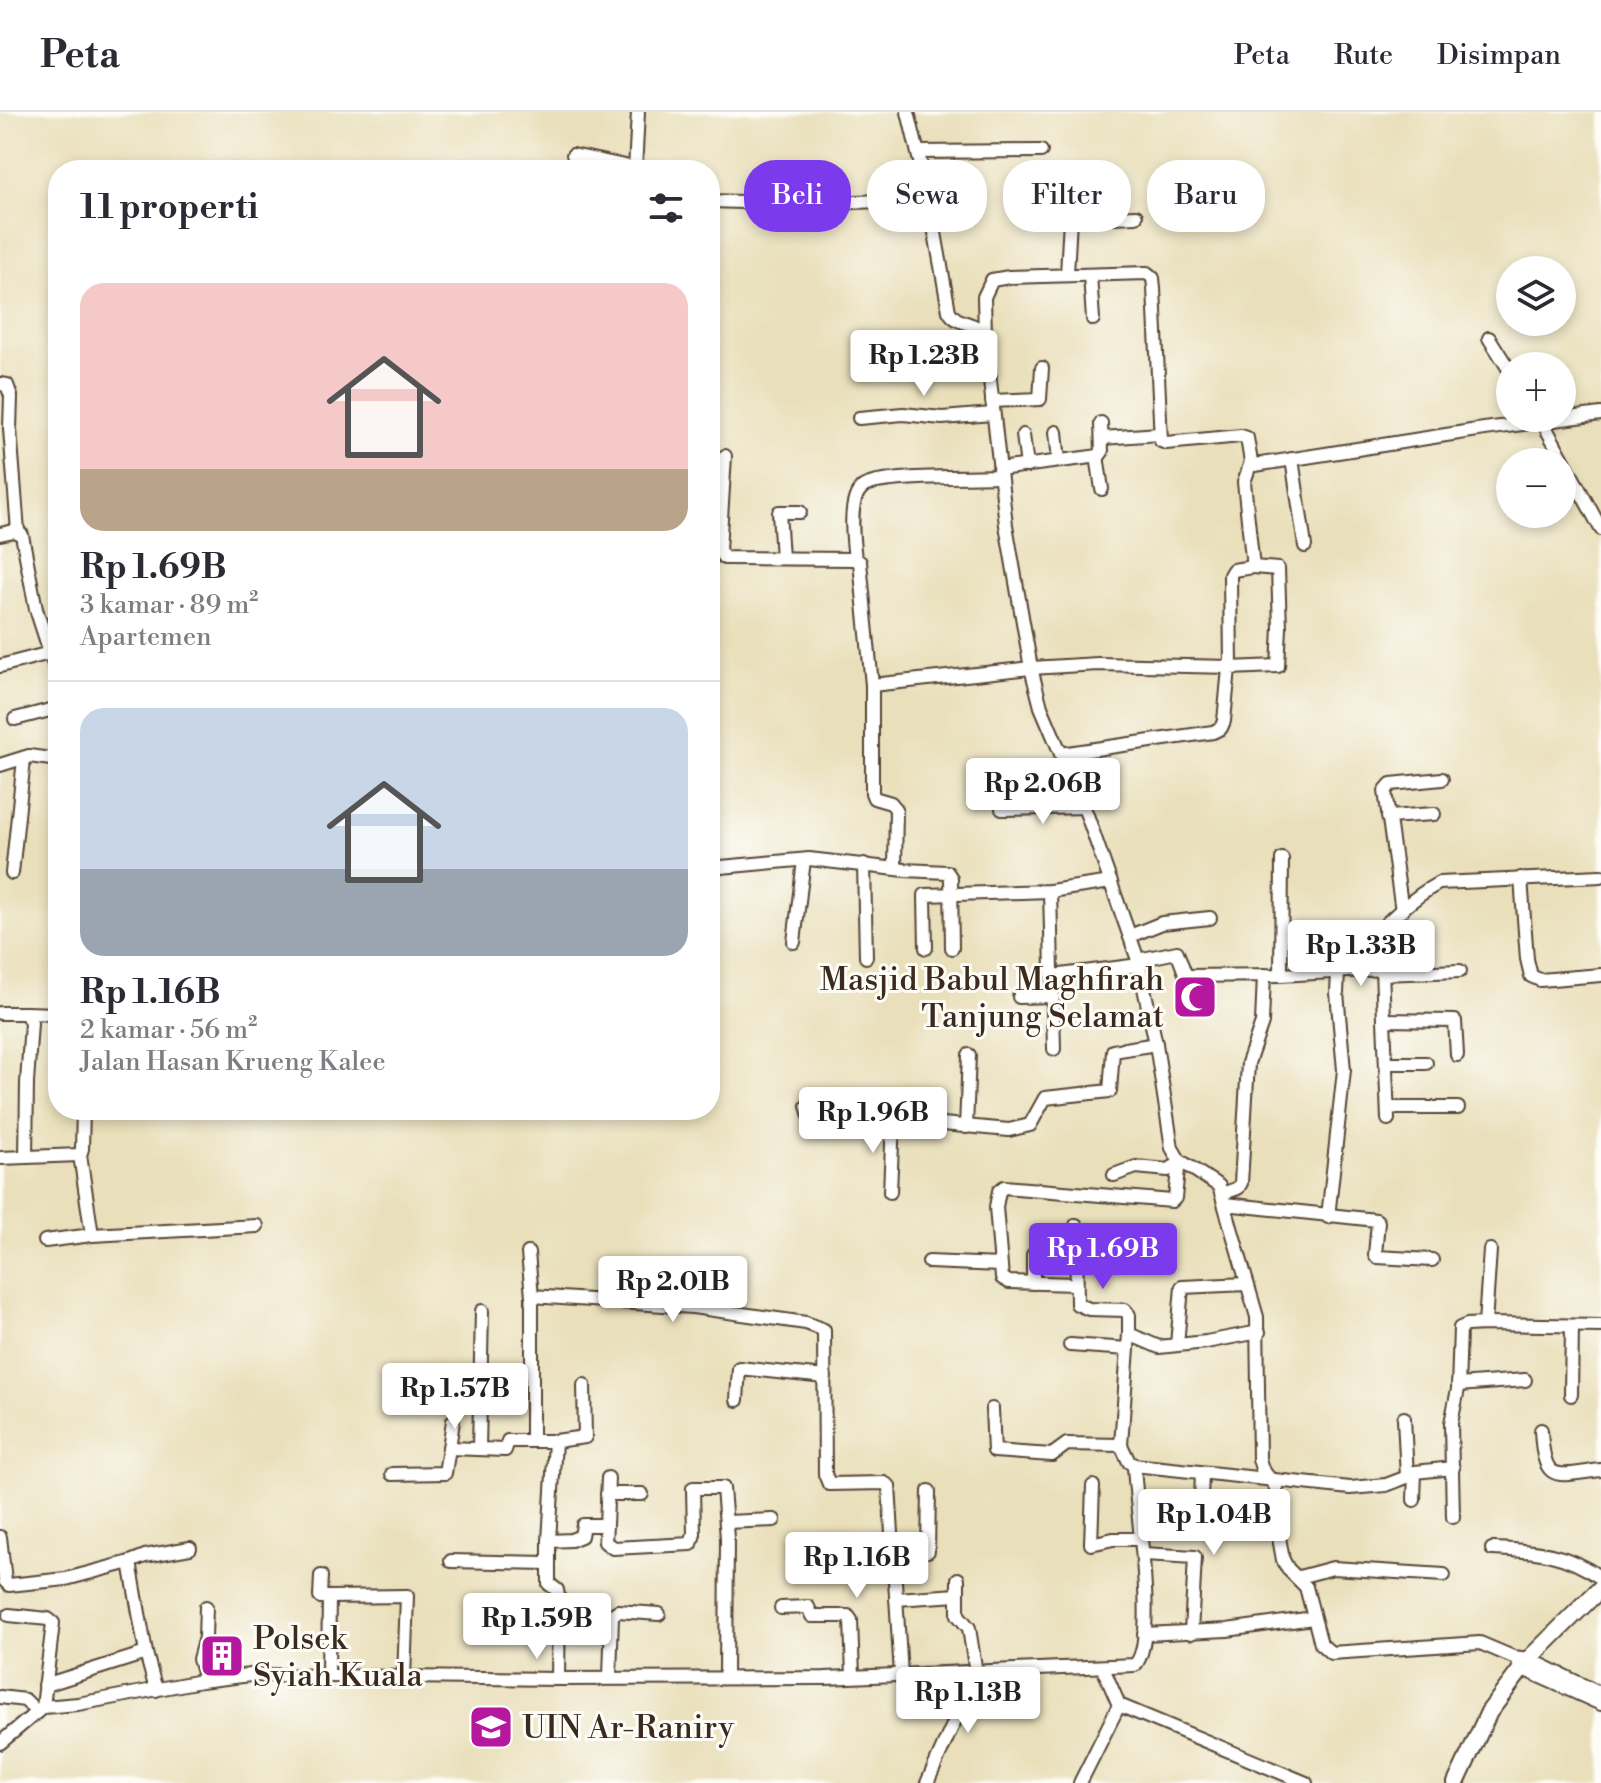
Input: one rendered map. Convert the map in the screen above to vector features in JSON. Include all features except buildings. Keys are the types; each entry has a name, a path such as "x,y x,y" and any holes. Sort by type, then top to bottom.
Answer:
{"main road":[{"path":"1456,1783 1489,1712 1528,1662 1601,1588"},
{"path":"1466,1783 1492,1723 1528,1662"}],"street":[{"path":"635,160 638,112"},
{"path":"908,112 920,160"},
{"path":"918,152 1041,151"},
{"path":"573,155 595,160"},
{"path":"720,201 744,202"},
{"path":"1067,274 1070,219 1136,216"},
{"path":"935,232 950,314 955,320 978,327 985,335"},
{"path":"1075,1284 1005,1281 1002,1278 997,1193 1004,1187 1172,1201 1175,1198 1178,1163 1170,1143 1156,1044 1139,962 1084,807 1041,707 1031,668 1019,608 992,408 984,297 992,280 1067,274 1147,273 1153,278 1161,441 1247,438 1251,462 1244,482 1253,567"},
{"path":"1090,275 1093,319"},
{"path":"1489,338 1498,352"},
{"path":"859,418 903,414 942,418 1040,399 1042,368"},
{"path":"0,384 7,385 10,390 18,531 22,535 36,609 48,647"},
{"path":"1576,417 1601,414"},
{"path":"895,868 896,809 891,803 872,797 872,685 861,565 855,559 852,517 859,492 866,485 887,481 999,473 1097,456 1102,452 1101,423"},
{"path":"1251,462 1255,465 1496,427"},
{"path":"1056,432 1059,461"},
{"path":"1548,432 1601,529"},
{"path":"1102,438 1160,434"},
{"path":"1023,435 1027,466"},
{"path":"725,456 720,554 724,558 855,559"},
{"path":"1097,456 1102,489"},
{"path":"1292,459 1305,546"},
{"path":"0,474 15,472"},
{"path":"782,558 779,512 800,512"},
{"path":"0,534 18,531"},
{"path":"872,685 1098,664 1231,667 1275,667 1280,662 1278,569 1253,567 1233,570 1230,575 1231,667 1228,670 1224,721 1218,730 1061,754"},
{"path":"0,666 48,654"},
{"path":"15,719 48,711"},
{"path":"0,765 30,756 48,761"},
{"path":"12,873 24,759"},
{"path":"1402,911 1385,791 1391,784 1442,779"},
{"path":"1002,809 1084,807"},
{"path":"1388,817 1434,814"},
{"path":"1281,975 1282,859"},
{"path":"794,942 804,860"},
{"path":"720,867 804,860 947,872 951,878 952,948"},
{"path":"864,864 866,957"},
{"path":"1328,1217 1344,1070 1338,972 1402,911 1439,883 1601,876"},
{"path":"1521,878 1531,976 1540,980 1601,975"},
{"path":"926,948 924,897 928,895 1050,891 1111,882"},
{"path":"1050,891 1054,1049"},
{"path":"1130,936 1162,923 1210,918"},
{"path":"1053,976 1139,962 1177,952 1186,976 1281,975 1381,969 1388,1114 1458,1108"},
{"path":"1383,974 1460,971"},
{"path":"1223,1199 1241,1183 1248,1063 1262,1023 1264,975"},
{"path":"1019,997 1053,996"},
{"path":"0,1013 48,1014"},
{"path":"26,1013 31,1023 26,1157"},
{"path":"1384,1020 1455,1021 1457,1055"},
{"path":"807,1106 810,1116 893,1120 991,1130 1025,1127 1032,1123 1045,1098 1107,1092 1112,1088 1113,1051 1156,1044"},
{"path":"966,1127 969,1055"},
{"path":"1386,1063 1426,1063"},
{"path":"83,1120 80,1155 92,1235"},
{"path":"890,1192 893,1120"},
{"path":"0,1158 80,1155"},
{"path":"1178,1163 1214,1182 1223,1199 1259,1332 1259,1459 1262,1469 1276,1487 1283,1560 1306,1587 1321,1644 1331,1653 1473,1642 1486,1644 1601,1694"},
{"path":"1114,1175 1136,1167 1168,1170 1178,1163"},
{"path":"1223,1199 1378,1222 1377,1257 1432,1260"},
{"path":"1076,1225 1075,1284 1079,1307 1128,1312 1121,1445 1129,1462 1350,1488 1386,1485 1411,1474 1453,1468"},
{"path":"45,1241 92,1235 257,1226"},
{"path":"1485,1324 1490,1250"},
{"path":"528,1253 532,1296 532,1441"},
{"path":"1033,1255 1033,1283"},
{"path":"929,1262 1000,1265"},
{"path":"1177,1345 1182,1287 1247,1284"},
{"path":"532,1296 693,1307 819,1326 824,1330 825,1474 829,1484 884,1483 889,1486 901,1675"},
{"path":"479,1448 482,1311"},
{"path":"1453,1517 1451,1423 1458,1385 1457,1353 1462,1326 1601,1326"},
{"path":"1571,1395 1572,1327"},
{"path":"1129,1334 1159,1347 1259,1332"},
{"path":"1070,1345 1128,1349"},
{"path":"737,1400 739,1368 825,1377"},
{"path":"1458,1385 1525,1380"},
{"path":"449,1448 505,1450 508,1441 555,1441 585,1437 584,1385"},
{"path":"992,1409 994,1451 1052,1455 1067,1444 1121,1445"},
{"path":"1404,1418 1414,1500"},
{"path":"392,1474 445,1473 453,1421"},
{"path":"1541,1430 1542,1461 1547,1469 1558,1475 1601,1470"},
{"path":"555,1441 549,1584 557,1590 559,1601 558,1679"},
{"path":"0,1743 40,1710 205,1680 251,1675 558,1679 853,1676 1135,1665 1141,1658 1144,1634 1144,1554 1134,1494 1134,1465"},
{"path":"1201,1499 1202,1473"},
{"path":"608,1478 605,1542 613,1548 691,1544 694,1534 693,1488 723,1488 726,1522 726,1677"},
{"path":"1093,1486 1091,1544 1113,1539 1141,1539"},
{"path":"893,1553 928,1551 929,1491"},
{"path":"607,1494 642,1494"},
{"path":"726,1522 774,1520"},
{"path":"549,1541 571,1540 581,1536 583,1525 606,1525"},
{"path":"0,1537 5,1581 9,1585 66,1579 145,1556 190,1548"},
{"path":"1492,1549 1569,1558 1601,1578"},
{"path":"1144,1554 1195,1557 1191,1633"},
{"path":"451,1561 549,1563"},
{"path":"130,1562 146,1653 156,1690"},
{"path":"1299,1577 1333,1568 1444,1575"},
{"path":"321,1576 320,1597 407,1596 404,1678"},
{"path":"927,1783 976,1673 969,1628 958,1615 958,1579"},
{"path":"896,1599 958,1595"},
{"path":"328,1675 329,1597"},
{"path":"205,1680 199,1659 205,1637 206,1607"},
{"path":"781,1608 808,1607 812,1616 848,1616 851,1620 853,1676"},
{"path":"610,1677 612,1615 618,1611 659,1614"},
{"path":"9,1615 52,1621 40,1710"},
{"path":"1144,1634 1191,1633 1313,1618"},
{"path":"45,1685 146,1653"},
{"path":"1528,1662 1601,1704"},
{"path":"1103,1668 1119,1705 1306,1783"},
{"path":"0,1697 25,1700 40,1710"},
{"path":"1080,1783 1119,1705"}],"place":[{"name":"Masjid Babul Maghfirah Tanjung Selamat","path":"1195,997"},
{"name":"Polsek Syiah Kuala","path":"222,1656"},
{"name":"UIN Ar-Raniry","path":"491,1727"}]}
